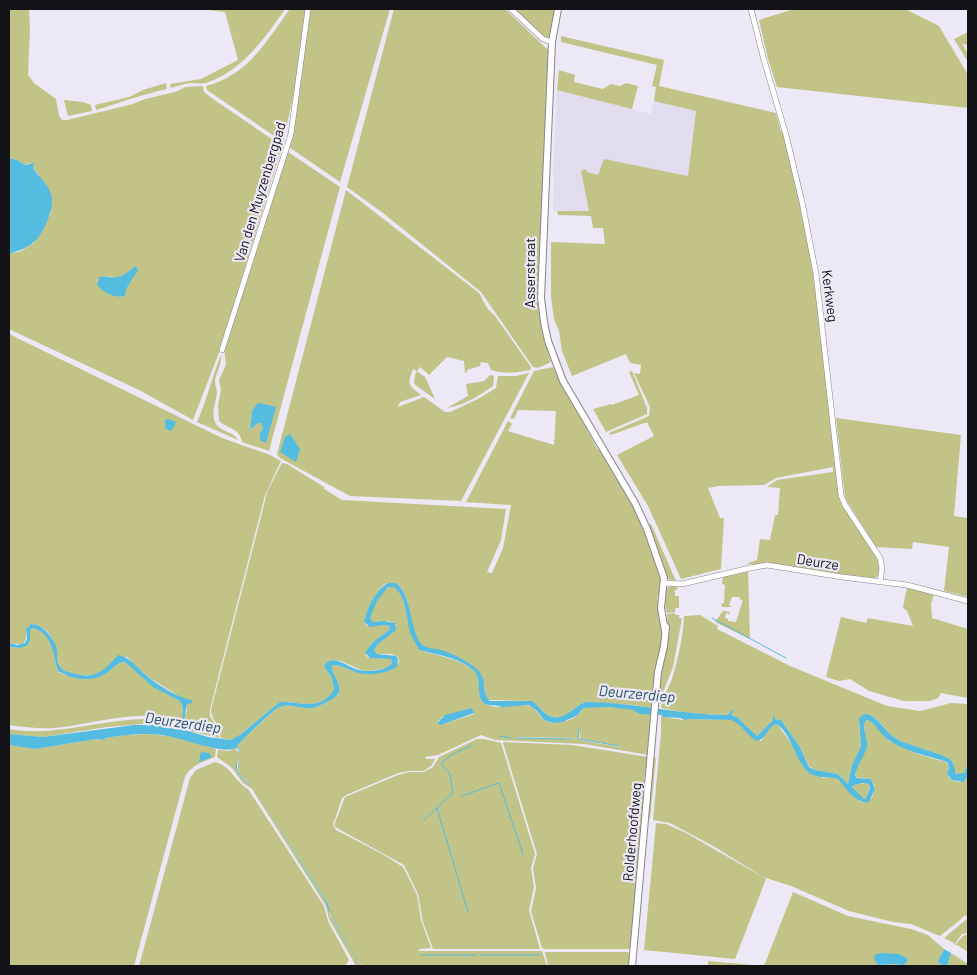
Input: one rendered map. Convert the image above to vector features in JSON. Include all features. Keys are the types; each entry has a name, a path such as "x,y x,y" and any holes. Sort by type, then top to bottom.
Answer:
{"main road":[{"name":"Asserstraat","path":"558,9 552,42 541,272 544,322 555,364 562,381 635,503 647,529 664,583 662,599 666,621 664,646 658,672 656,702"},
{"name":"Rolderhoofdweg","path":"632,966 656,702"}],"street":[{"name":"Van den Muyzenbergpad","path":"222,350 291,134 308,9"},
{"path":"511,9 543,40 552,42"},
{"name":"Kerkweg","path":"751,9 786,134 816,274 841,495 845,505 880,558 882,568 880,582"},
{"name":"Deurze","path":"664,583 682,584 767,565 907,585 968,602"}],"shaded area":[{"path":"557,90 651,114 654,101 696,111 688,177 604,159 598,175 587,172 589,211 553,211"}],"green space":[{"path":"9,9 29,9 28,75 34,83 56,99 59,116 62,120 133,104 186,87 203,86 204,92 213,99 282,146 220,350 193,420 141,391 9,329 9,254 21,251 34,243 51,213 39,175 33,168 34,165 30,163 25,165 9,158","holes":["133,268 125,289 125,296 112,295 97,281 102,277 122,276"]},
{"path":"200,9 285,9 261,42 242,62 231,70 219,78 206,83 190,83 171,88 170,84 201,79 238,60 225,12"},
{"path":"290,9 306,9 294,93 283,142 207,90 206,86 221,81 245,66 264,45"},
{"path":"310,9 390,9 340,182 289,147 297,108"},
{"path":"394,9 505,9 549,51 538,284 541,323 551,362 538,368 533,367 481,292 383,213 347,187"},
{"path":"514,9 555,9 549,37 546,39"},
{"path":"794,9 905,9 939,26 968,75 968,108 777,87 759,20"},
{"path":"968,32 968,43 965,45 962,43 968,54 968,62 954,39"},
{"path":"561,36 664,60 659,86 776,113 781,132 783,131 798,193 814,273 841,496 880,562 879,575 873,579 748,563 757,560 760,539 770,540 775,515 778,515 780,488 767,487 777,480 833,472 833,467 776,478 764,485 708,488 720,518 724,518 721,569 681,579 648,506 617,455 654,436 647,422 611,435 609,433 649,416 650,407 634,373 640,374 641,365 630,363 626,354 572,376 562,351 559,331 554,319 551,297 551,242 605,244 603,228 593,228 591,216 558,215 557,211 589,211 581,171 586,169 587,172 598,175 604,159 688,176 696,111 654,101 656,87 652,86 657,65 561,42"},
{"path":"559,70 575,75 574,82 603,89 611,84 620,86 626,83 638,86 632,109 557,90"},
{"path":"166,83 167,89 96,110 95,105 129,97 143,90"},
{"path":"64,100 91,105 92,111 68,116"},
{"path":"288,152 340,187 269,451 242,442 241,437 236,431 219,421 218,405 221,390 219,380 226,365 224,347","holes":["275,407 260,440 263,429 261,423 258,423 250,430 252,411"]},
{"path":"346,190 479,293 487,308 495,316 531,367 530,370 510,373 491,370 488,363 481,362 480,366 467,370 465,373 464,361 447,357 429,375 420,367 417,371 413,369 409,381 413,389 421,395 400,402 398,407 424,397 445,412 450,412 478,399 496,388 498,376 516,376 529,373 461,501 350,496 280,458 277,454"},
{"path":"9,334 222,438 270,455 281,461 265,495 210,709 210,716 217,727 216,729 183,722 187,710 186,699 147,676 127,657 116,658 112,665 99,673 84,675 61,669 54,642 47,631 41,627 33,624 29,626 26,630 26,638 23,644 9,643"},
{"path":"221,355 221,362 215,381 217,393 213,417 218,427 238,440 197,422"},
{"path":"553,367 598,450 601,449 624,488 647,534 661,578 659,595 657,597 660,614 658,615 663,633 652,708 585,702 567,714 551,717 532,701 489,700 485,694 482,678 472,666 450,653 426,648 419,642 413,628 405,595 396,583 387,583 376,594 364,622 367,626 390,626 389,630 372,643 366,652 366,656 370,658 391,659 392,664 389,667 365,671 337,660 332,660 324,666 332,678 334,690 328,697 322,701 309,704 280,702 237,737 231,740 220,738 220,731 211,710 267,492 282,463 287,464 342,500 506,509 501,540 487,572 492,573 503,548 511,505 466,502 508,421 512,424 508,431 554,445 556,411 518,410 514,419 510,418 534,371"},
{"path":"417,371 425,377 435,399 414,384"},
{"path":"632,371 647,408 647,414 606,432 593,409 612,405 639,395 629,372"},
{"path":"490,375 494,376 493,386 465,403 447,408 468,396 466,384 484,381"},
{"path":"836,418 961,435 954,516 968,518 968,597 944,591 949,547 913,542 912,549 876,547 845,498"},
{"path":"651,524 676,581 666,577 648,525"},
{"path":"748,570 750,639 715,622 723,611 730,612 730,614 726,613 725,618 728,621 736,622 743,600 739,599 740,597 732,597 729,605 732,607 722,607 725,585 722,584 723,577"},
{"path":"392,586 400,594 411,632 419,650 467,665 477,675 481,698 486,704 496,707 530,706 543,719 556,723 576,717 583,708 588,707 618,708 652,714 649,755 584,744 495,740 481,735 438,755 425,757 426,759 435,759 432,765 424,771 398,773 346,795 342,798 334,822 333,818 334,827 336,830 403,867 417,895 421,920 431,948 419,949 419,951 542,951 547,966 362,966 356,958 361,966 356,966 329,919 326,906 252,789 243,783 232,768 217,757 218,750 229,751 235,748 239,753 240,750 237,746 280,707 314,708 336,696 339,687 332,665 364,674 393,669 399,662 398,657 391,654 377,654 374,650 396,626 395,623 388,621 373,622 370,618 378,599 384,591","holes":["472,708 474,714 441,725 437,722 442,717","578,727 581,739 620,747 579,740","517,737 574,739 517,738","239,759 239,772 253,787 242,778 235,766","253,787 328,904 329,906","329,909 331,916 355,956 330,916"]},
{"path":"670,586 677,587 678,589 675,590 675,596 679,596 679,608 675,608 675,612 667,613 664,601 666,590"},
{"path":"907,587 934,595 931,603 932,618 968,629 968,698 941,693 938,698 930,701 904,701 869,691 850,679 839,681 826,677 841,617 866,623 868,618 913,626 907,611 903,608"},
{"path":"675,613 675,615 679,615 679,618 682,618 673,667 658,705 668,630 667,614"},
{"path":"700,615 718,626 717,629 790,666 887,706 920,711 951,703 968,704 968,765 964,773 960,775 954,772 954,763 949,759 905,743 891,735 877,719 868,714 862,716 859,724 861,746 852,765 848,784 838,774 815,770 809,766 800,747 781,720 775,719 773,713 773,720 757,736 737,717 731,715 732,711 728,715 693,714 661,708 676,664 684,616"},
{"path":"32,628 39,630 48,639 60,673 85,679 97,677 118,664 125,662 153,686 180,701 183,708 182,721 166,717 134,716 55,728 9,725 9,647 18,648 29,644"},
{"path":"661,715 686,721 686,719 734,720 752,737 761,741 772,725 777,724 794,747 807,771 823,778 831,777 838,779 860,802 872,798 875,787 871,779 855,777 866,747 865,720 876,726 888,740 897,745 918,754 946,762 949,767 948,776 952,780 962,782 968,776 968,918 965,915 940,936 911,924 893,922 849,911 791,886 763,877 715,847 670,823 653,820"},
{"path":"144,719 167,721 218,731 219,738 185,730 180,725 177,728 143,724 107,727 43,737 9,734 9,729 26,731 60,730"},
{"path":"152,734 181,738 216,749 215,757 194,766 185,777 134,966 9,966 10,745 35,749 97,739 103,740 105,738 125,735"},
{"path":"477,739 501,743 535,854 531,868 534,887 529,910 540,949 433,949 423,922 418,894 404,865 335,827 345,797 398,775 409,772 424,772 433,767 439,757"},
{"path":"504,742 572,745 648,757 644,778 644,801 631,947 629,949 542,948 531,911 536,888 533,868 537,854"},
{"path":"653,757 656,758 650,819 648,817"},
{"path":"215,762 226,767 248,789 324,906 328,921 349,960 345,966 139,966 190,778 196,770"},
{"path":"866,783 870,785 866,798 863,799 852,787"},
{"path":"656,823 666,824 686,833 766,879 735,959 644,950"},
{"path":"793,892 848,916 911,929 928,935 944,949 938,961 942,966 764,966","holes":["880,954 899,954 907,958 903,965 878,965"]},
{"path":"968,918 968,933 962,934 954,945 954,943 944,938"},
{"path":"964,935 968,935 968,952 955,945"},
{"path":"545,952 628,952 630,955 629,966 548,966"},
{"path":"951,953 968,964 968,966 947,966"},
{"path":"708,961 764,966 708,966"}],"water":[{"path":"9,158 25,165 34,163 33,168 48,187 51,194 52,206 48,220 37,239 27,247 9,254"},
{"path":"136,266 138,270 126,289 125,296 117,297 102,290 97,285 99,277 118,277"},
{"path":"260,403 276,407 266,443 260,440 260,433 263,429 261,423 258,423 250,430 252,411"},
{"path":"168,419 176,422 170,431 165,428 165,420"},
{"path":"290,434 300,449 296,462 280,452 285,437"},
{"path":"388,583 396,583 405,594 415,632 422,645 454,655 476,668 481,673 485,692 490,701 532,701 551,717 567,714 585,702 728,715 731,710 733,711 731,715 737,717 757,736 773,720 773,713 775,719 781,720 800,747 809,767 815,770 838,774 848,784 852,765 861,746 859,719 862,715 868,714 897,739 951,760 956,774 964,773 968,765 968,776 963,782 952,780 947,774 949,767 947,762 900,747 883,736 875,725 866,720 864,726 867,747 855,776 857,778 871,779 875,789 869,802 864,802 851,795 838,779 814,776 806,770 787,735 776,724 763,738 757,741 731,720 686,719 686,721 681,718 640,714 633,710 609,707 583,708 578,715 563,722 554,723 544,720 529,705 502,707 486,704 481,700 478,678 473,670 454,659 419,650 410,632 404,602 394,587 388,587 377,601 370,618 373,622 395,623 396,630 378,644 374,650 377,654 396,656 398,659 397,667 383,672 368,674 332,665 339,687 336,696 313,708 280,707 237,746 240,754 238,749 235,748 230,750 222,749 174,737 152,734 136,734 105,738 104,740 97,739 35,749 9,745 9,734 43,737 134,725 177,728 180,725 185,730 208,737 231,740 280,702 309,704 322,701 328,697 334,690 332,678 324,666 327,662 335,660 356,669 370,671 380,670 392,664 391,659 370,658 366,654 366,651 373,642 389,630 390,626 370,627 364,622 369,606 379,590","holes":["863,783 869,784 870,787 864,799 852,787"]},
{"path":"31,624 43,628 52,638 56,646 59,666 66,671 80,675 93,675 108,666 118,655 127,658 162,687 181,697 192,700 192,703 187,704 184,721 182,720 183,708 180,701 153,687 125,662 118,664 96,678 83,679 58,671 51,645 39,630 32,628 28,645 20,648 9,647 9,643 17,645 25,643 27,639 26,629"},
{"path":"472,708 474,713 441,725 437,723 445,715"},
{"path":"201,752 209,753 212,757 199,762"},
{"path":"239,757 237,767 240,775 235,766"},
{"path":"253,787 328,904 331,916 361,966 332,919 325,901"},
{"path":"944,949 951,953 947,966 942,966 938,961"},
{"path":"880,953 899,954 907,958 907,962 903,965 878,965 874,959 875,955"}],"waterway":[{"path":"712,618 786,658"},
{"path":"578,728 579,739 619,746"},
{"path":"499,736 511,738"},
{"path":"517,738 572,739"},
{"path":"468,912 437,808 453,793 450,774 441,763 451,755 472,745"},
{"path":"462,796 499,783 523,854"},
{"path":"423,821 437,808"},
{"path":"421,955 476,955"},
{"path":"480,955 539,955"}],"water label":[{"name":"Deurzerdiep","path":"637,694"},
{"name":"Deurzerdiep","path":"183,723"}]}
